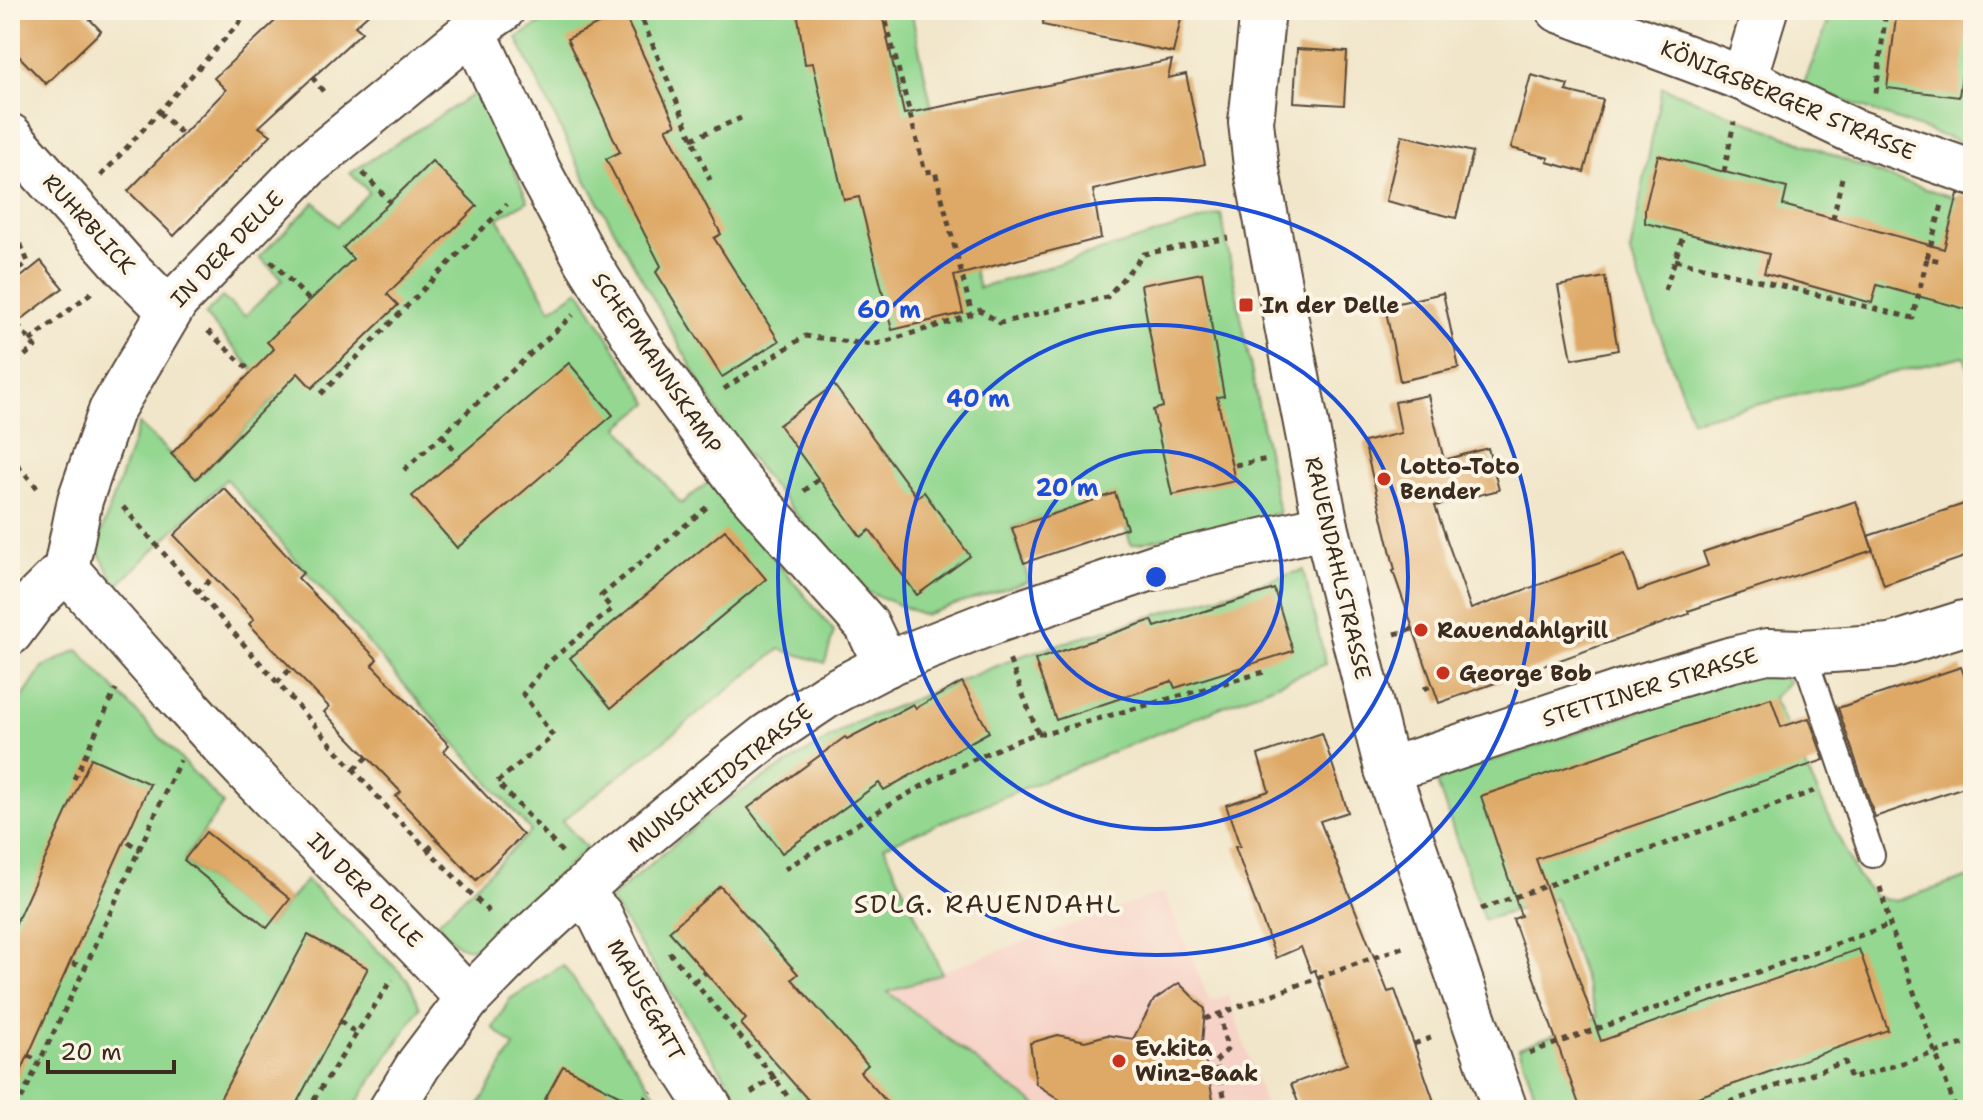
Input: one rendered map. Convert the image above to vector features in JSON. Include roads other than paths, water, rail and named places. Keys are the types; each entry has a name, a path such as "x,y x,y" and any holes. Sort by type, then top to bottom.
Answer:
{"street":[{"name":"RAUENDAHLSTRASSE","path":"1263,10 1251,122 1256,166 1326,526 1387,769 1505,1110"},
{"name":"KÖNIGSBERGER STRASSE","path":"1559,10 1744,79 1871,137 1963,170"},
{"path":"1744,79 1765,10"},
{"name":"SCHEPMANNSKAMP","path":"488,20 539,172 603,288 644,352 739,481 867,625 886,665"},
{"name":"IN DER DELLE","path":"468,999 417,942 208,728 66,569 80,500 111,411 172,305 308,165 488,20"},
{"name":"RUHRBLICK","path":"10,136 125,266 172,305"},
{"name":"MUNSCHEIDSTRASSE","path":"391,1110 419,1064 468,999 521,945 584,887 767,736 828,695 886,665 995,621 1157,566 1326,526"},
{"path":"10,633 34,601 66,569"},
{"name":"STETTINER STRASSE","path":"1387,769 1729,660 1767,651 1803,652 1891,646 1964,623"},
{"name":"MAUSEGATT","path":"584,887 646,1009 711,1110"}],"lane":[{"path":"1803,652 1872,855"}],"place":[{"name":"In der Delle","path":"1246,305"},
{"name":"Lotto-Toto Bender","path":"1384,479"},
{"name":"Rauendahlgrill","path":"1421,630"},
{"name":"George Bob","path":"1443,673"},
{"name":"Ev.kita Winz-Baak","path":"1119,1061"}],"district":[{"name":"SDLG. RAUENDAHL","path":"988,903"}]}
